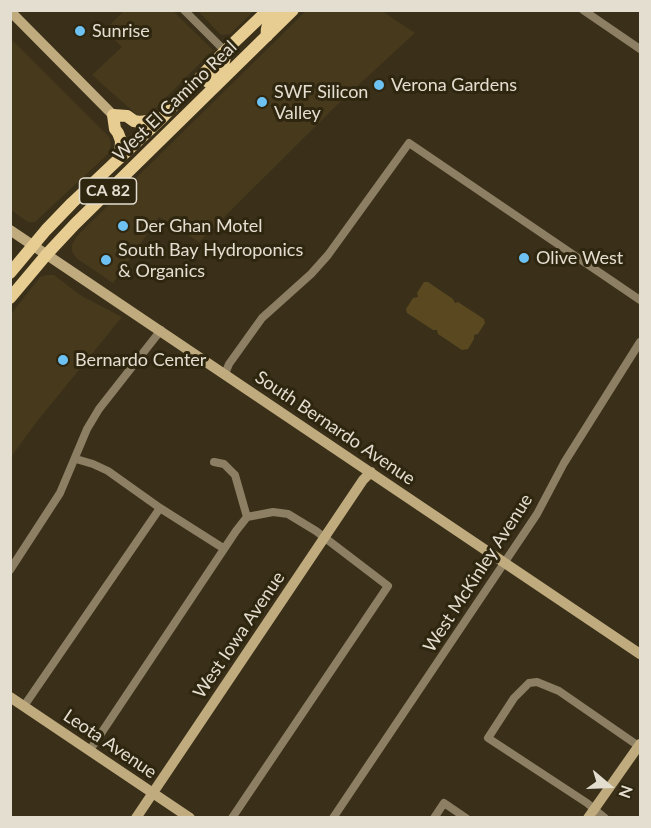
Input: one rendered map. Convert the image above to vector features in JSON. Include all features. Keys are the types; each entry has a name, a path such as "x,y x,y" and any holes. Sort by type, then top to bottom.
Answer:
{"main road":[{"name":"CA 82","path":"225,51 268,10"},
{"path":"267,36 267,24 279,10"},
{"name":"West El Camino Real","path":"10,298 89,209 293,10"},
{"name":"West El Camino Real","path":"10,273 33,244 72,203 161,118 225,51"},
{"path":"171,130 185,106 223,67 225,51"},
{"path":"120,157 120,137 115,129 112,115 128,116 140,122 161,118"}],"street":[{"path":"184,10 225,51"},
{"path":"583,10 640,49"},
{"path":"10,11 112,115"},
{"path":"225,374 229,364 261,318 311,274 328,255 409,143 640,300"},
{"name":"South Bernardo Avenue","path":"10,230 640,654"},
{"path":"10,570 60,493 87,429 99,408 161,330"},
{"name":"West McKinley Avenue","path":"333,818 537,514 564,462 640,342"},
{"path":"76,459 108,471 160,508 223,548"},
{"path":"214,462 224,464 235,475 248,517"},
{"name":"West Iowa Avenue","path":"136,818 363,480 371,472"},
{"path":"24,706 160,508"},
{"path":"90,750 223,548 248,517 273,512 288,514 316,531 388,586 232,818"},
{"path":"591,813 640,745 559,691 537,682 529,683 514,698 488,738 591,813 605,818"},
{"name":"Leota Avenue","path":"10,697 190,818"},
{"path":"434,818 444,802 466,818"}],"shaded area":[{"path":"254,10 230,34 221,35 200,11"},
{"path":"124,11 173,11 213,50 150,114 144,116 137,115 92,75 122,47 105,30"},
{"path":"306,11 382,11 415,33 341,101 199,242 159,217 113,283 76,258 72,245 77,236"},
{"path":"10,38 110,138 111,144 109,153 35,222 28,222 11,210"},
{"name":"Bernardo Center","path":"54,275 80,295 122,317 11,457 11,314 40,277"},
{"path":"424,282 428,282 453,299 455,303 458,302 484,319 485,323 478,334 474,335 468,349 462,350 438,334 437,330 433,330 407,313 406,309 413,298 418,297 417,293"}],"place":[{"name":"Sunrise","path":"80,31"},
{"name":"Verona Gardens","path":"379,85"},
{"name":"SWF Silicon Valley","path":"262,102"},
{"name":"Der Ghan Motel","path":"123,226"},
{"name":"Olive West","path":"524,258"},
{"name":"South Bay Hydroponics & Organics","path":"106,260"},
{"name":"Bernardo Center","path":"63,360"}]}
